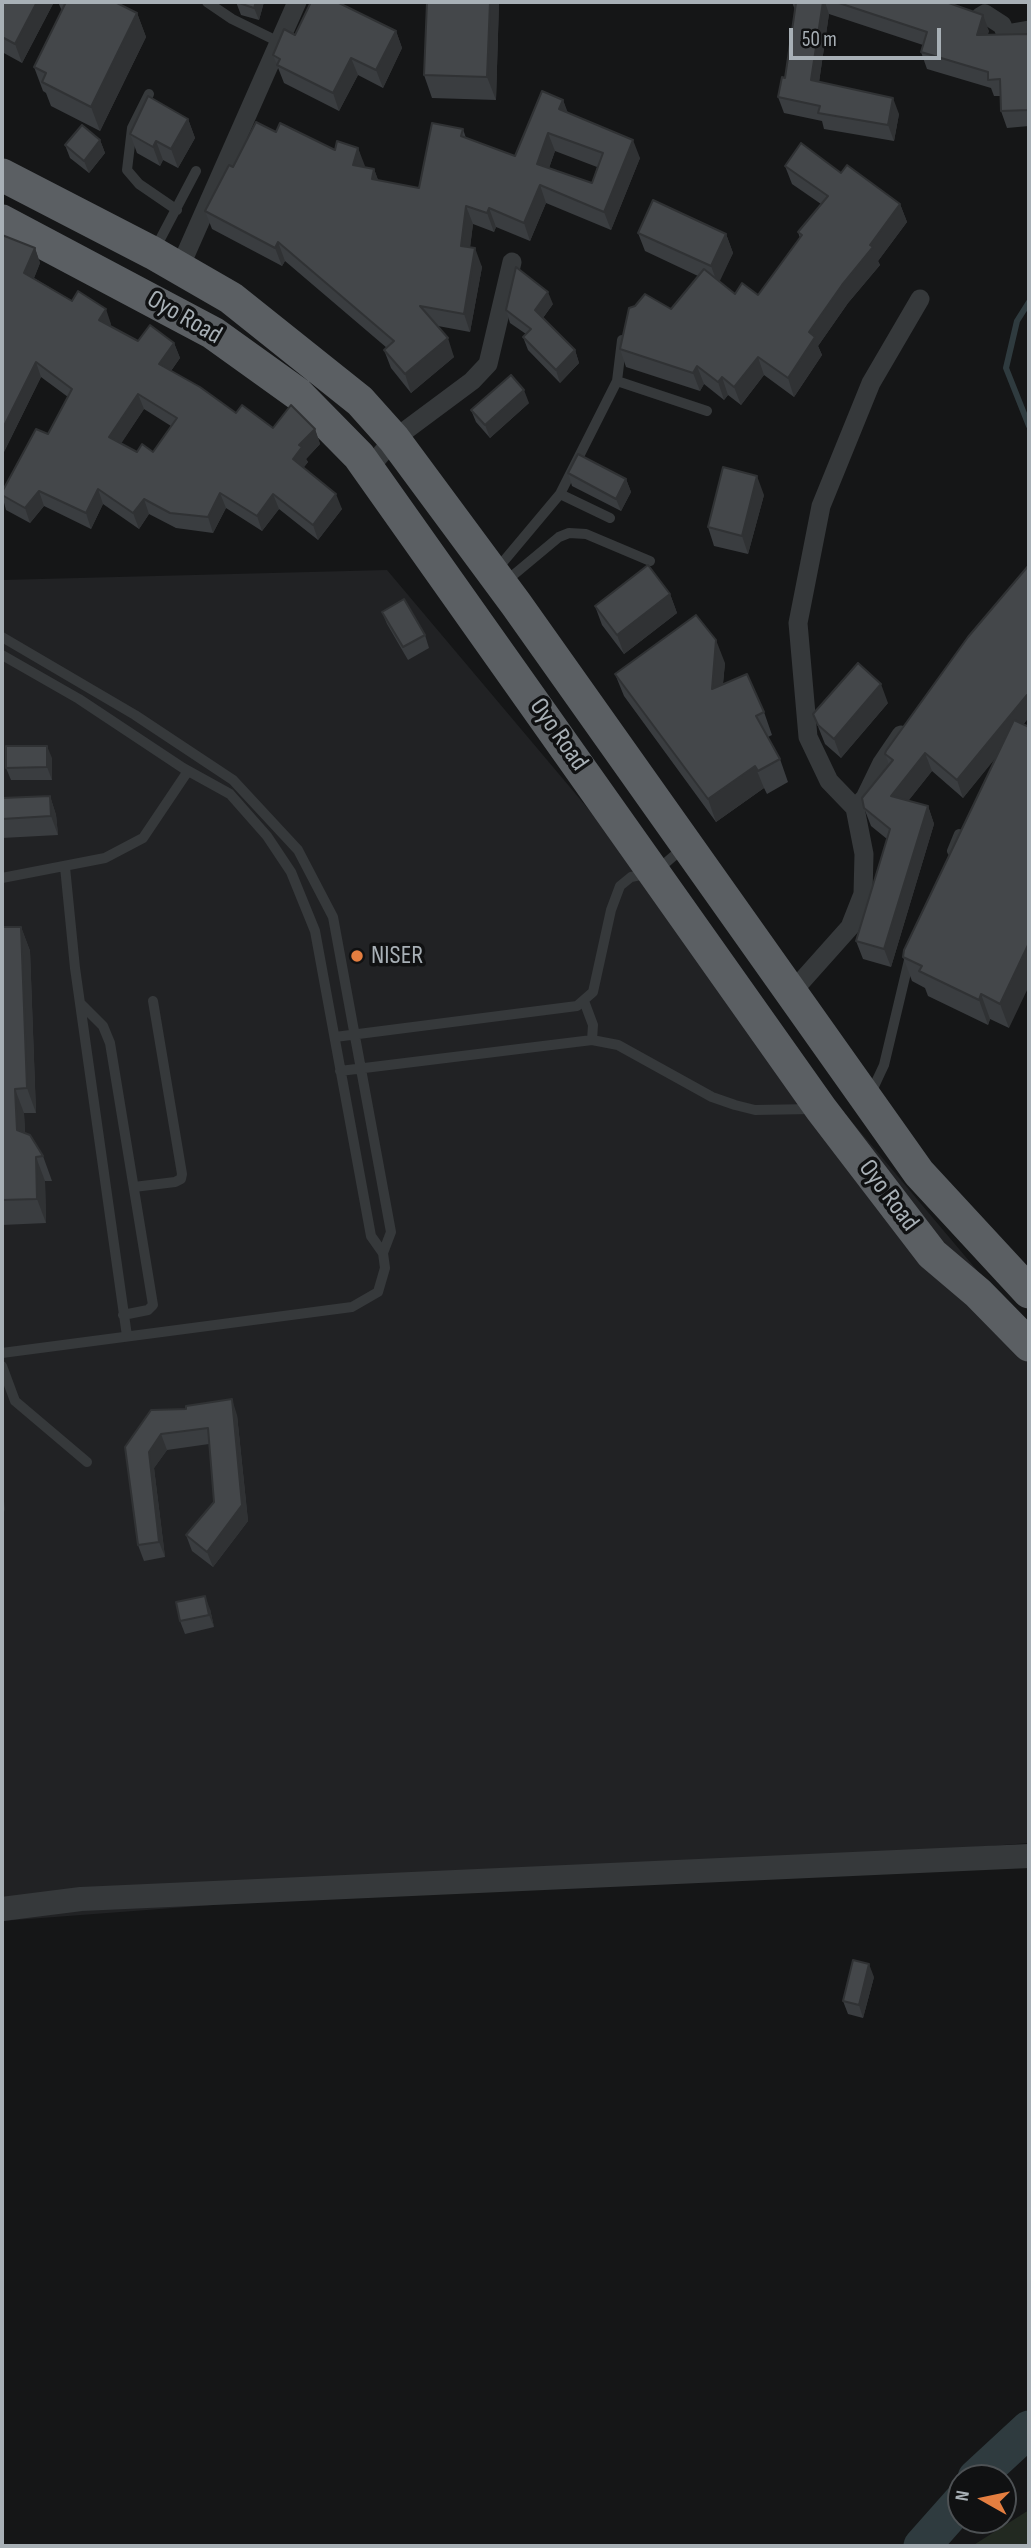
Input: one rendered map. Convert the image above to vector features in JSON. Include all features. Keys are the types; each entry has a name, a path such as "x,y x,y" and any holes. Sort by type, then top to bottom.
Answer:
{"highway":[{"name":"Oyo Road","path":"2,175 166,260 231,298 360,401 394,439 497,580 688,844 919,1173 1029,1292"},
{"name":"Oyo Road","path":"2,221 213,333 298,394 369,468 821,1109 932,1254 978,1293 1029,1345"}],"street":[{"path":"166,260 297,2"},
{"path":"980,17 985,14 1002,24 1006,34 1029,30"},
{"path":"369,468 394,439 472,381 488,364 512,262"},
{"path":"792,992 850,927 863,894 864,854 855,808 829,781 808,737 797,623 821,506 871,383 920,299"},
{"path":"855,808 865,798 881,763 912,721"},
{"path":"2,1909 81,1899 1029,1856"}],"lane":[{"path":"207,2 232,19 279,42"},
{"path":"149,94 132,128 127,170 139,184 177,210"},
{"path":"166,260 177,210 196,171"},
{"path":"497,580 559,494 617,381 623,338"},
{"path":"617,381 707,411"},
{"path":"559,494 610,518"},
{"path":"497,580 559,537 569,533 586,534 650,561"},
{"path":"2,637 135,715 233,780 298,850 333,917 391,1232 383,1253"},
{"path":"2,655 79,699 188,771 230,794 267,836 291,872 315,931 372,1237 383,1253 385,1268 378,1292 352,1307 2,1353"},
{"path":"2,878 105,858 143,838 188,771"},
{"path":"949,859 959,834"},
{"path":"335,1037 577,1006 593,992 611,909 620,886 631,877 654,872 688,844"},
{"path":"65,867 80,1003 127,1336"},
{"path":"867,1102 884,1066 900,990 914,948"},
{"path":"134,1187 181,1180 153,1001"},
{"path":"584,1001 593,1025 592,1040"},
{"path":"80,1003 103,1026 110,1043 153,1306 148,1310 123,1315"},
{"path":"340,1071 592,1040 618,1045 712,1097 735,1105 755,1110 821,1109"},
{"path":"2,1366 15,1401 87,1462"}],"shaded area":[{"name":"NISER","path":"387,570 1029,1332 1029,1843 2,1921 2,580"},
{"path":"1029,2510 1029,2546 972,2546 991,2534 1017,2534 1017,2518"}],"building":[{"path":"2,2 37,2 15,44 2,37"},
{"path":"66,2 115,2 137,13 91,107 42,82 46,73 34,67"},
{"path":"236,2 256,2 254,8"},
{"path":"311,2 337,2 396,31 376,70 351,58 333,93 277,65 280,59 273,55 284,29 295,35"},
{"path":"427,2 490,2 487,77 424,75"},
{"path":"792,2 823,2 811,80 893,98 888,125 818,113 820,106 778,97 782,77 785,78 796,3"},
{"path":"836,2 946,2 983,15 977,35 1029,34 1029,110 1001,111 1000,79 988,80 988,72 921,52 927,32"},
{"path":"542,91 563,100 559,109 633,140 604,212 540,185 524,223 489,208 487,213 466,206 461,246 475,248 464,314 420,306 448,338 405,374 384,350 394,341 278,242 275,248 205,211 229,165 233,167 256,122 276,132 280,123 335,150 337,141 358,148 353,165 374,169 372,179 419,188 432,123 463,129 461,136 515,156","holes":["548,133 603,153 592,183 537,164"]},
{"path":"148,96 188,119 171,149 156,141 153,147 130,134"},
{"path":"82,125 100,140 84,161 65,145"},
{"path":"801,143 841,173 847,165 900,204 870,245 873,247 809,332 815,337 788,378 758,357 734,387 722,377 718,382 697,366 693,373 620,349 629,308 635,306 645,294 671,309 704,269 735,294 742,283 758,295 802,235 798,232 828,196 785,166"},
{"path":"653,200 726,234 711,266 638,233"},
{"path":"2,235 35,248 24,273 72,301 78,291 106,309 99,320 138,341 150,325 174,343 159,364 200,387 236,413 242,405 273,428 291,405 315,429 299,445 302,447 293,459 336,494 313,525 273,494 257,516 220,493 208,517 170,513 144,499 133,513 98,489 86,513 39,491 25,508 2,495 2,492 36,429 48,434 72,389 36,362 2,430","holes":["138,394 177,418 153,452 142,444 137,452 109,437"]},
{"path":"516,267 548,292 535,310 575,350 556,370 523,337 531,329 506,310"},
{"path":"511,375 524,390 485,425 471,410"},
{"path":"578,454 626,479 616,499 568,473"},
{"path":"723,467 757,476 742,536 708,527"},
{"path":"648,565 670,594 617,635 595,606"},
{"path":"1029,565 1029,696 1027,695 957,780 925,753 891,796 928,806 884,949 856,941 890,829 864,808 862,798 893,760 885,754 886,751 968,637"},
{"path":"404,599 425,635 403,647 382,612"},
{"path":"696,615 716,640 712,689 747,674 764,712 756,716 780,759 758,771 755,766 708,799 615,674"},
{"path":"858,663 881,684 834,739 818,725 813,714"},
{"path":"1014,720 1029,727 1029,943 1000,1004 981,994 979,1000 919,971 922,966 903,957"},
{"path":"6,746 47,746 47,767 6,768"},
{"path":"50,796 51,816 2,819 2,798"},
{"path":"2,927 21,927 27,1088 15,1089 17,1130 30,1135 43,1156 36,1157 37,1199 2,1200"},
{"path":"232,1399 242,1505 207,1552 186,1535 214,1502 208,1428 161,1434 149,1452 159,1542 138,1545 125,1447 151,1410 186,1409 186,1406"},
{"path":"205,1596 209,1615 180,1621 176,1602"},
{"path":"853,1960 869,1964 859,2005 843,2001"}],"waterway":[{"path":"1029,302 1017,321 1006,368 1029,426"},
{"path":"991,2464 1029,2429"},
{"path":"922,2546 947,2518"}],"place":[{"name":"NISER","path":"357,956"}]}
